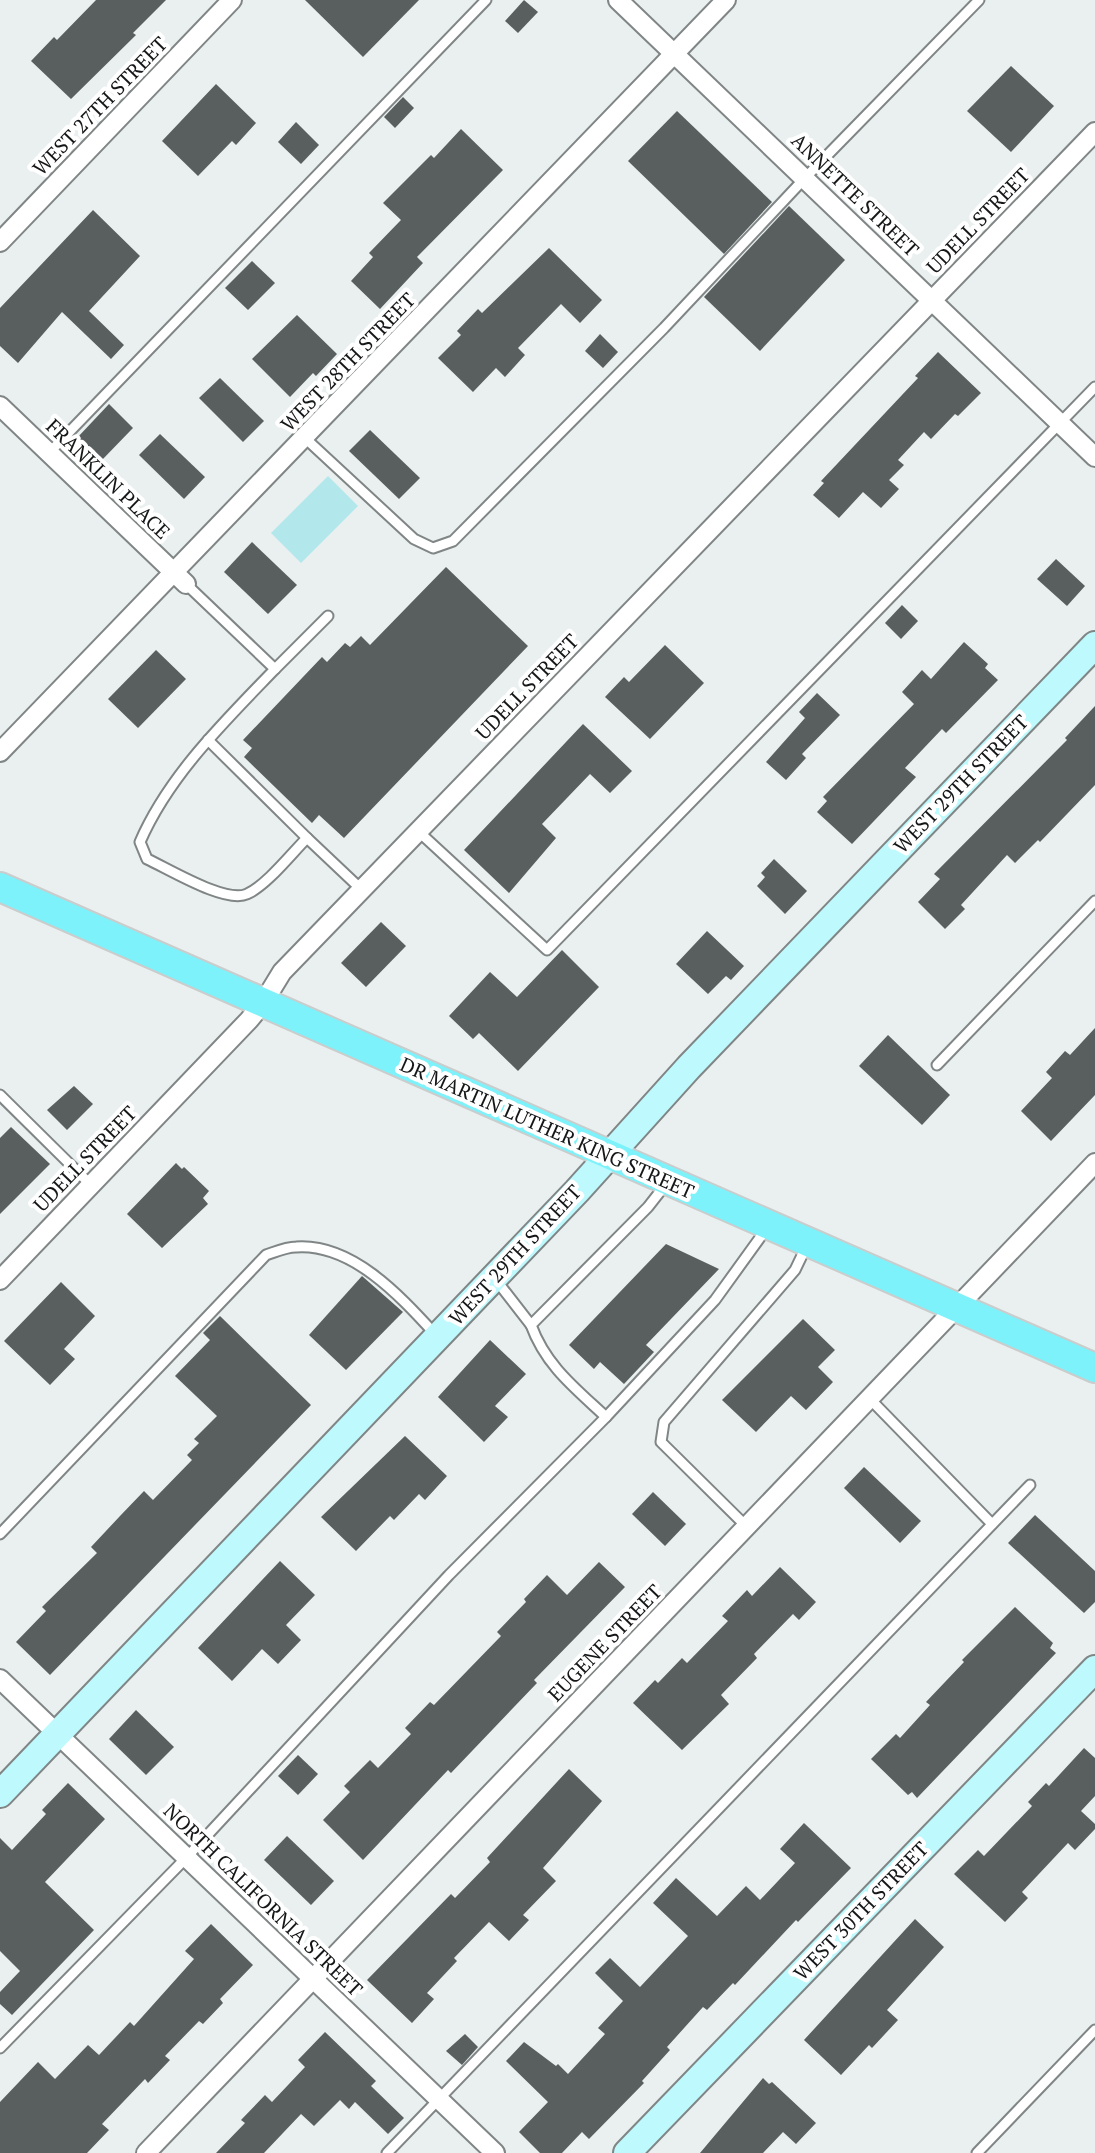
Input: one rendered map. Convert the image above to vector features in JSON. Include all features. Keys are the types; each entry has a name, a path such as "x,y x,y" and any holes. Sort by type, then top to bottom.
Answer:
{"main road":[{"name":"WEST 29TH STREET","path":"0,1794 1095,645"},
{"name":"DR MARTIN LUTHER KING STREET","path":"0,887 1095,1368"},
{"name":"WEST 30TH STREET","path":"627,2153 1095,1669"}],"street":[{"name":"WEST 27TH STREET","path":"0,242 232,0"},
{"name":"ANNETTE STREET","path":"618,0 1095,457"},
{"name":"WEST 28TH STREET","path":"0,752 180,578 305,438 726,0"},
{"name":"UDELL STREET","path":"0,1280 263,1003 282,972 1095,132"},
{"name":"FRANKLIN PLACE","path":"0,406 180,578"},
{"name":"EUGENE STREET","path":"146,2153 1095,1163"},
{"name":"NORTH CALIFORNIA STREET","path":"0,1679 495,2153"}],"lane":[{"path":"49,453 486,0"},
{"path":"305,438 414,539 433,548 453,541 664,328 979,0"},
{"path":"418,831 547,950 1095,387"},
{"path":"180,578 275,669"},
{"path":"307,838 245,896 227,896 147,859 140,842 152,813 208,740 328,616"},
{"path":"208,740 362,890"},
{"path":"937,1065 1095,901"},
{"path":"0,1095 91,1185"},
{"path":"531,1325 648,1207 668,1181"},
{"path":"0,2048 187,1857 449,1575 606,1417 715,1300 769,1225"},
{"path":"747,1527 661,1442 664,1422 795,1270 808,1242"},
{"path":"0,1534 266,1255 294,1246 315,1247 346,1257 371,1273 438,1336"},
{"path":"493,1277 531,1325 538,1345 552,1366 606,1417"},
{"path":"870,1399 992,1524"},
{"path":"387,2153 1030,1485"},
{"path":"977,2153 1095,2030"}],"shaded area":[{"path":"328,476 358,506 301,563 271,533"}],"building":[{"path":"96,0 166,0 133,33 136,35 71,99 31,61 54,37 57,40"},
{"path":"305,0 419,0 363,57"},
{"path":"524,0 538,12 518,33 505,21"},
{"path":"1011,66 1054,106 1011,152 967,111"},
{"path":"216,84 256,123 236,145 232,141 198,176 162,141"},
{"path":"403,97 414,108 395,128 384,117"},
{"path":"677,111 772,202 724,254 628,161"},
{"path":"296,122 319,145 301,164 278,142"},
{"path":"461,129 503,170 417,257 423,263 380,309 351,281 373,257 369,253 401,220 383,203 431,155 434,158"},
{"path":"789,206 845,260 760,351 704,297"},
{"path":"93,210 140,256 89,311 124,345 111,359 62,312 18,363 0,346 0,308"},
{"path":"549,248 602,300 580,323 561,304 518,348 525,355 505,377 496,368 473,392 438,358 461,335 457,331 478,309 482,313"},
{"path":"252,261 275,283 248,310 225,288"},
{"path":"297,315 337,354 290,397 252,359"},
{"path":"600,334 618,352 603,368 585,351"},
{"path":"938,352 981,393 931,439 924,432 898,460 904,465 889,480 899,489 881,508 863,492 839,518 813,495 824,483 821,481 918,378 915,376"},
{"path":"220,378 264,421 243,442 199,398"},
{"path":"109,404 133,428 101,461 77,438"},
{"path":"370,430 420,478 399,499 349,451"},
{"path":"160,434 205,477 184,499 139,455"},
{"path":"252,542 297,585 268,614 224,572"},
{"path":"1056,559 1085,586 1067,606 1037,579"},
{"path":"446,567 528,646 344,838 319,815 312,823 244,757 252,748 243,740 322,657 327,662 345,643 350,647 361,636 370,645"},
{"path":"902,605 918,621 901,639 885,623"},
{"path":"964,642 988,664 985,668 998,680 946,733 942,729 905,768 916,777 852,844 817,812 827,801 823,797 914,704 902,692 922,670 931,679"},
{"path":"665,645 704,683 650,739 605,697 624,677 629,682"},
{"path":"156,650 186,679 138,728 108,699"},
{"path":"817,693 840,715 802,754 806,758 786,780 766,762 805,718 799,712"},
{"path":"1095,706 1095,785 1040,842 1038,840 1015,863 1007,855 961,905 965,909 945,929 918,902 940,879 934,874 1067,740 1065,738"},
{"path":"583,724 632,771 610,793 590,774 542,824 556,838 509,893 464,850"},
{"path":"774,859 807,891 785,914 757,886 765,877 761,873"},
{"path":"381,922 406,946 366,987 341,963"},
{"path":"707,931 744,966 731,980 726,976 708,994 676,964"},
{"path":"562,950 599,987 518,1071 479,1033 473,1039 449,1016 490,972 517,997"},
{"path":"1095,1028 1095,1095 1051,1141 1021,1111 1052,1078 1046,1072 1065,1051 1070,1055"},
{"path":"888,1035 950,1095 922,1125 859,1066"},
{"path":"74,1086 93,1104 67,1130 47,1110"},
{"path":"11,1127 50,1164 0,1214 0,1138"},
{"path":"176,1163 209,1191 203,1198 208,1204 162,1248 127,1214"},
{"path":"666,1244 719,1269 646,1345 654,1352 624,1384 600,1362 594,1369 569,1345"},
{"path":"362,1276 403,1312 346,1370 309,1335"},
{"path":"61,1282 95,1316 64,1349 75,1359 50,1385 4,1341"},
{"path":"220,1316 311,1405 50,1675 16,1642 46,1611 42,1607 97,1553 91,1547 144,1491 153,1500 192,1460 187,1455 199,1443 194,1439 217,1416 175,1376 210,1340 203,1333"},
{"path":"803,1319 835,1350 818,1367 833,1382 806,1410 791,1396 756,1432 722,1400"},
{"path":"490,1340 526,1374 495,1406 508,1417 484,1442 438,1397"},
{"path":"405,1436 447,1476 425,1500 419,1494 394,1520 390,1516 356,1551 321,1517"},
{"path":"864,1467 921,1521 900,1543 844,1488"},
{"path":"653,1492 686,1524 665,1546 632,1514"},
{"path":"1035,1515 1095,1571 1095,1602 1084,1613 1008,1543"},
{"path":"280,1561 315,1595 286,1625 301,1640 278,1664 262,1649 232,1681 198,1648"},
{"path":"599,1562 625,1587 534,1680 537,1683 451,1773 448,1770 363,1860 323,1820 350,1792 344,1786 370,1760 378,1768 411,1734 405,1728 430,1702 434,1705 501,1636 497,1632 547,1575 567,1595"},
{"path":"780,1567 816,1602 799,1620 793,1614 754,1654 757,1658 721,1695 729,1704 682,1750 633,1703 682,1658 687,1663 728,1621 722,1616 747,1590 752,1596"},
{"path":"1015,1607 1053,1643 1050,1648 1056,1653 917,1798 912,1792 908,1795 871,1759 896,1734 900,1738 930,1705 926,1702 964,1662 962,1660"},
{"path":"136,1710 174,1747 146,1775 109,1739"},
{"path":"1084,1748 1095,1758 1095,1796 1081,1811 1095,1824 1095,1829 1075,1850 1068,1843 1022,1892 1028,1898 1005,1922 954,1874 978,1850 984,1856 1032,1806 1028,1802 1046,1783 1049,1786"},
{"path":"298,1755 318,1774 298,1795 278,1776"},
{"path":"569,1769 602,1801 543,1868 556,1881 523,1915 529,1920 509,1941 489,1922 454,1958 457,1961 427,1993 434,1999 412,2023 367,1980 451,1894 455,1898 490,1862 487,1858"},
{"path":"68,1783 105,1819 45,1882 94,1930 12,2015 0,2004 0,1992 20,1971 0,1951 0,1838 12,1850 46,1814 42,1810"},
{"path":"804,1823 851,1868 798,1922 796,1920 735,1985 733,1983 707,2010 703,2007 667,2047 670,2050 642,2081 644,2083 589,2139 582,2132 562,2153 540,2153 519,2132 548,2102 506,2061 524,2042 568,2074 605,2034 598,2028 623,2001 595,1973 610,1958 640,1987 688,1936 653,1903 676,1878 717,1916 746,1886 760,1900 795,1863 780,1849"},
{"path":"287,1836 334,1881 311,1905 264,1860"},
{"path":"915,1919 944,1947 887,2010 898,2020 841,2075 804,2040"},
{"path":"211,1924 253,1965 220,1999 223,2003 203,2024 199,2021 165,2056 170,2060 148,2083 145,2079 102,2124 109,2130 87,2153 0,2153 0,2102 38,2062 55,2079 88,2045 99,2055 130,2022 134,2026 194,1959 185,1951"},
{"path":"325,2032 376,2081 371,2086 404,2118 388,2134 355,2102 349,2109 340,2100 314,2126 301,2114 264,2153 216,2153 245,2123 241,2120 265,2095 272,2102 305,2067 298,2060"},
{"path":"465,2034 478,2047 462,2065 446,2051"},
{"path":"763,2078 769,2084 772,2082 816,2123 796,2144 783,2132 763,2153 700,2153"}]}
